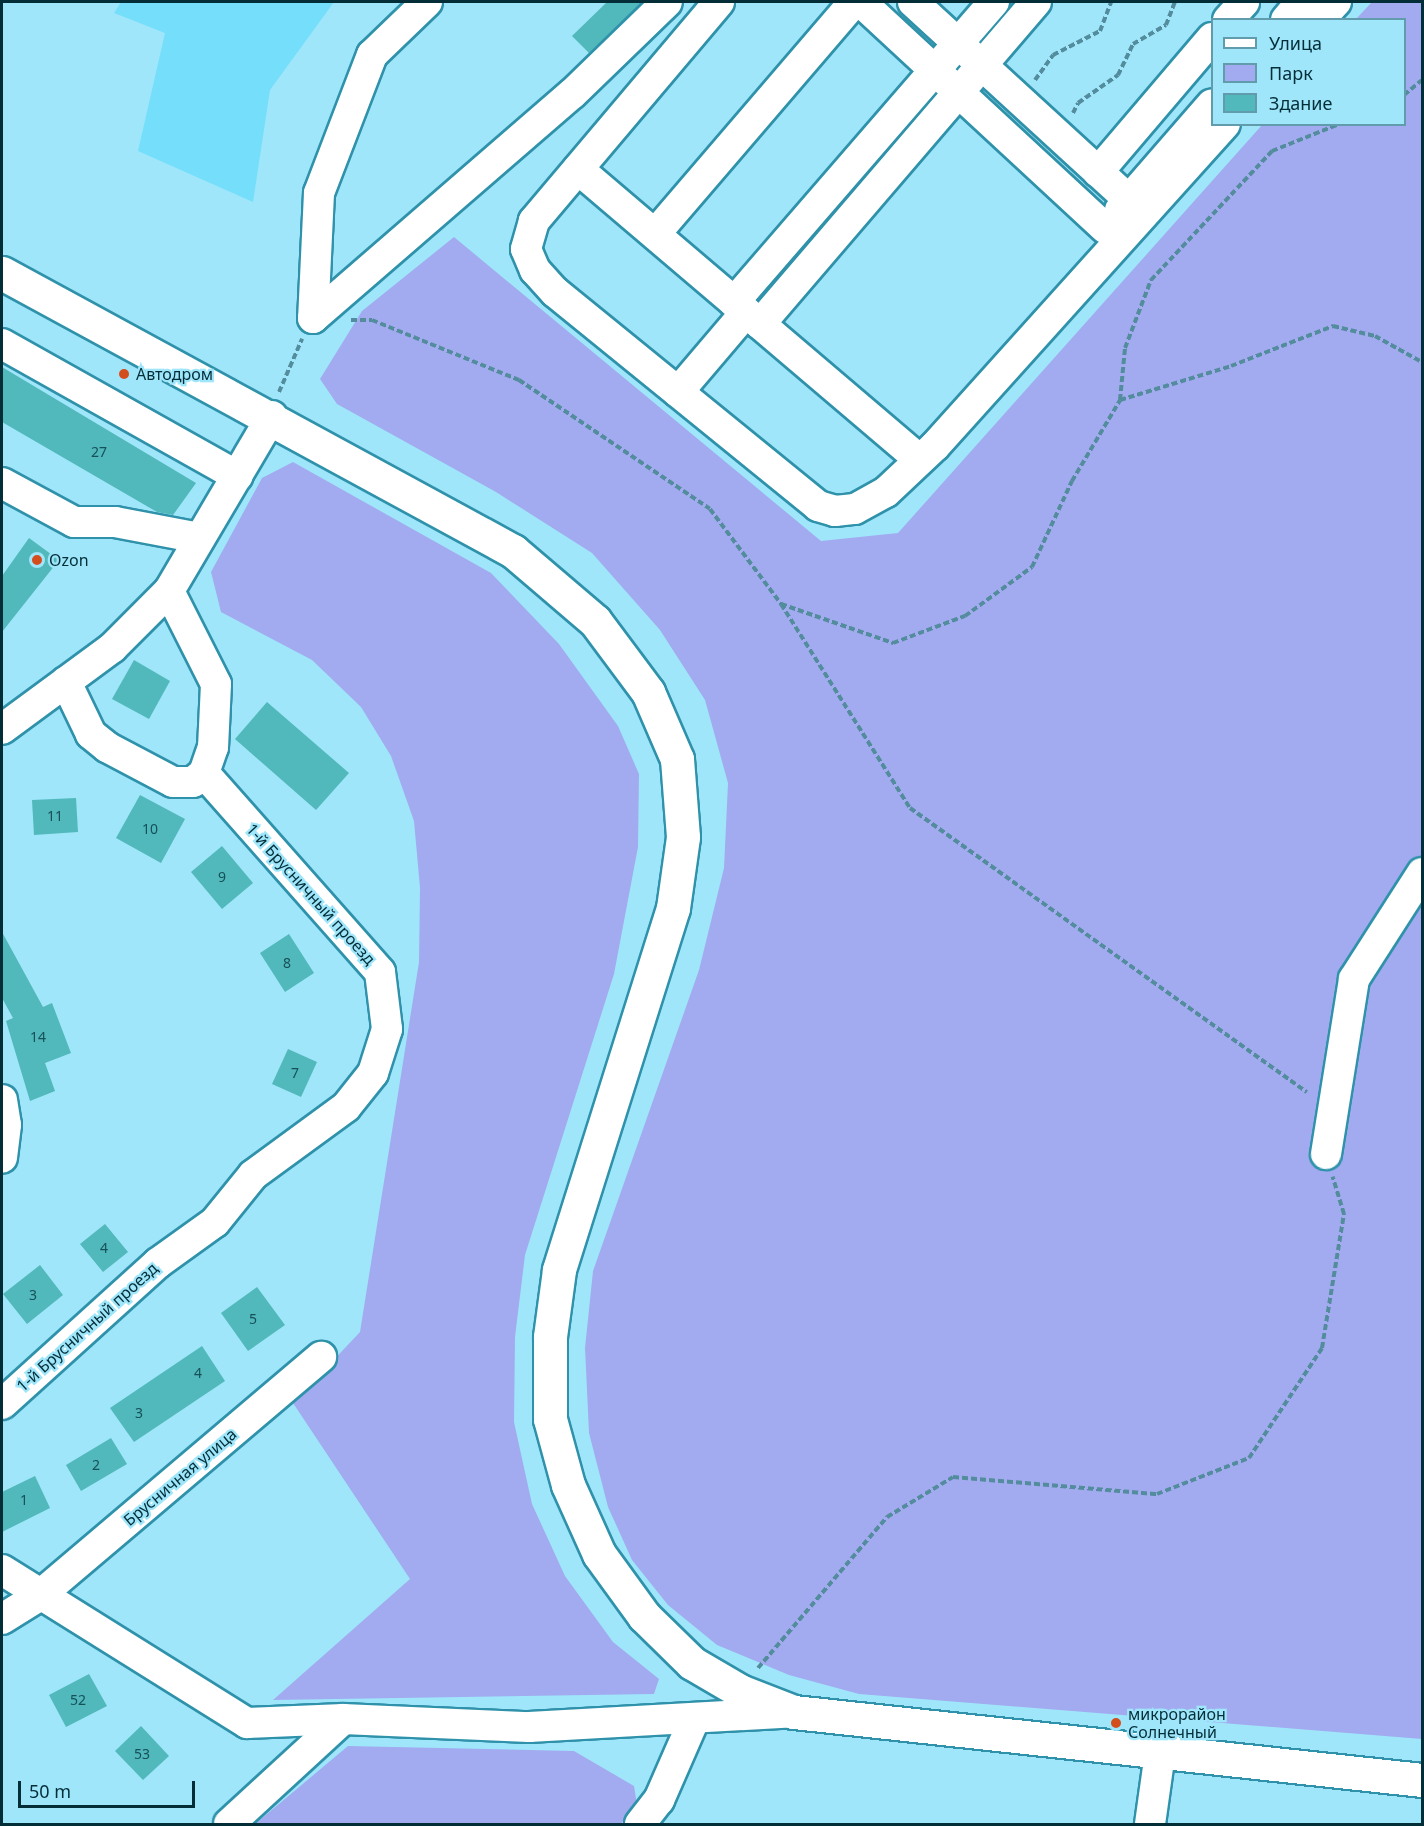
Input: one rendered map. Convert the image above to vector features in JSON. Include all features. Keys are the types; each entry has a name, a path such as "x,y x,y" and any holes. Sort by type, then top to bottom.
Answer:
{"main road":[{"path":"2,273 272,416 513,551 595,621 648,692 677,759 683,837 673,908 559,1270 550,1337 550,1419 568,1485 599,1554 644,1616 692,1662 740,1691 794,1712 1422,1780"}],"street":[{"path":"427,2 372,55 319,193 313,318 572,94 667,2"},
{"path":"719,2 534,221 526,249 535,270 678,392 818,506 836,512 855,509 886,492 1223,126"},
{"path":"655,234 854,2"},
{"path":"861,2 1105,228"},
{"path":"913,2 1129,200"},
{"path":"678,392 746,312 935,70 994,2"},
{"path":"746,312 958,92 1036,2"},
{"path":"1230,18 1244,2"},
{"path":"1288,18 1302,2"},
{"path":"1321,18 1336,2"},
{"path":"1098,172 1211,39"},
{"path":"793,486 817,500 843,502 867,492 910,452 1211,105"},
{"path":"578,169 910,452"},
{"path":"2,344 237,476"},
{"path":"2,729 112,648 169,591 272,416"},
{"path":"2,483 74,522 136,525 200,538"},
{"path":"66,682 97,741 174,782 193,782 204,773 213,747 216,684 169,591"},
{"name":"1-й Брусничный проезд","path":"2,1404 158,1263 215,1222 253,1175 346,1107 382,1050 388,1009 380,972 204,773"},
{"path":"1326,1154 1354,979 1422,873"},
{"path":"2,1100 6,1125 2,1158"},
{"name":"Брусничная улица","path":"2,1618 39,1596 321,1358"},
{"path":"2,1570 39,1596 248,1723 343,1719 529,1727 694,1720 794,1712"},
{"path":"228,1824 343,1719"},
{"path":"640,1824 659,1800 694,1720"},
{"path":"1150,1824 1160,1753"}],"path":[{"path":"1020,100 1053,56 1100,31 1111,2"},
{"path":"1062,139 1078,103 1118,75 1133,44 1166,25 1175,2"},
{"path":"1406,93 1422,80"},
{"path":"1120,400 1232,366 1333,326 1375,336 1422,363"},
{"path":"781,604 910,808 1306,1089 1310,1100"},
{"path":"740,1691 887,1517 953,1477 1157,1494 1249,1458 1322,1348 1344,1214 1326,1154"}],"shaded area":[{"path":"121,2 334,2 270,90 253,202 138,151 165,33 114,13"}],"green space":[{"path":"1372,2 1422,2 1422,1739 859,1694 789,1675 717,1645 668,1605 632,1560 608,1507 589,1433 585,1348 593,1271 699,970 724,868 728,783 705,700 660,630 592,553 496,492 337,404 320,379 362,311 454,237 821,541 898,533 1261,126 1406,126 1406,18 1357,18"},
{"path":"293,462 491,573 559,644 618,726 639,774 638,847 614,974 525,1255 515,1337 514,1422 532,1504 565,1576 613,1642 659,1679 654,1694 273,1700 410,1579 293,1403 360,1332 419,962 420,888 414,821 391,756 361,707 312,660 221,612 211,572 262,478"},
{"path":"348,1746 574,1751 634,1786 637,1805 621,1824 255,1824"}],"building":[{"path":"607,2 643,2 589,53 572,36"},
{"path":"2,367 196,483 173,515 157,512 2,422"},
{"path":"29,538 59,560 2,632 2,576"},
{"path":"134,660 170,681 149,719 112,699"},
{"path":"267,702 349,773 316,810 235,739"},
{"path":"140,795 185,819 161,863 116,838"},
{"path":"76,798 78,832 34,835 32,800"},
{"path":"222,846 253,883 222,909 191,872"},
{"path":"2,932 43,1007 52,1003 71,1053 45,1063 55,1091 30,1101 6,1021 13,1018 2,998"},
{"path":"289,934 314,973 285,992 260,953"},
{"path":"288,1049 317,1062 301,1097 272,1084"},
{"path":"105,1224 128,1252 103,1272 80,1244"},
{"path":"40,1265 63,1295 27,1324 3,1294"},
{"path":"257,1287 285,1325 248,1351 221,1313"},
{"path":"202,1346 225,1381 134,1442 110,1408"},
{"path":"111,1438 127,1464 81,1491 66,1465"},
{"path":"35,1476 50,1508 2,1532 2,1492"},
{"path":"89,1674 107,1706 66,1727 49,1695"},
{"path":"141,1726 169,1756 143,1780 115,1751"}],"place":[{"name":"Автодром","path":"124,374"},
{"name":"Ozon","path":"37,560"},
{"name":"микрорайон Солнечный","path":"1116,1723"}]}
